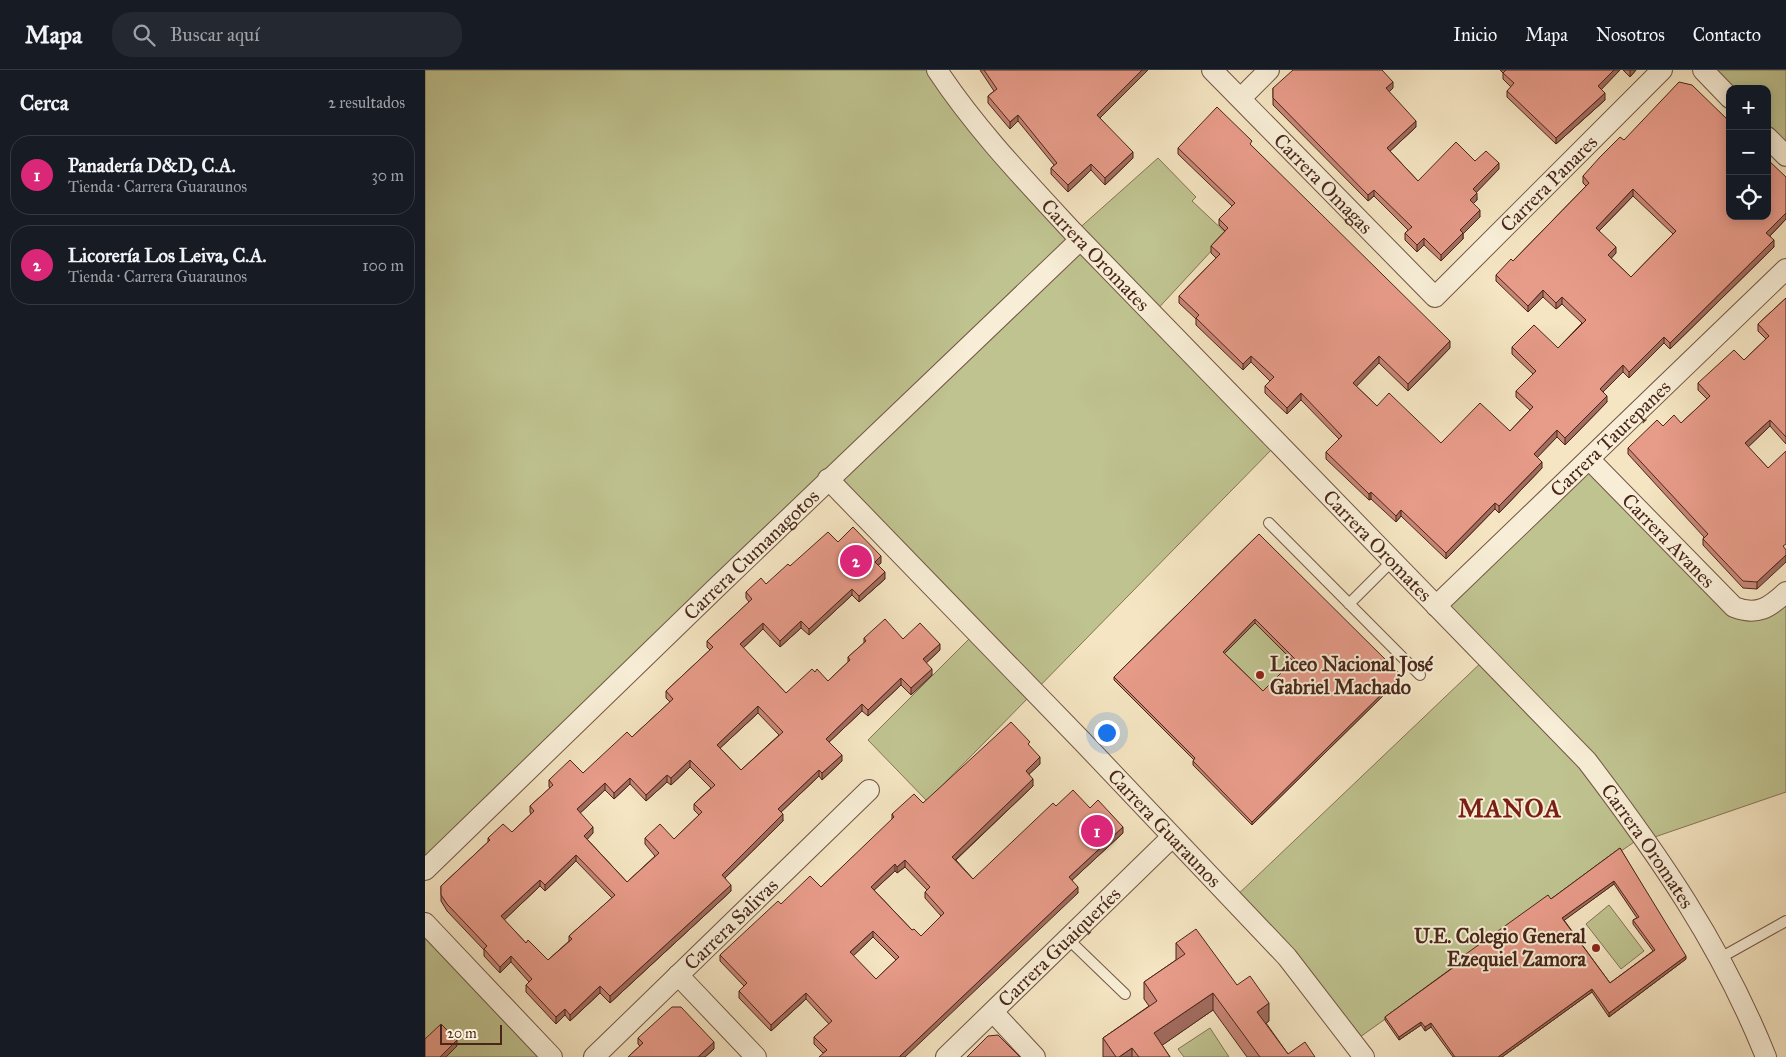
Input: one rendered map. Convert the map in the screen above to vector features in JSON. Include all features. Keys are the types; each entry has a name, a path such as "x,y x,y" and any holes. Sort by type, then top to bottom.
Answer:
{"street":[{"name":"Carrera Oromates","path":"937,70 959,103 996,149 1080,240 1587,761 1663,864 1690,905 1720,958 1754,1026 1766,1057"},
{"name":"Carrera Omagas","path":"1212,70 1435,297"},
{"path":"1241,98 1269,70"},
{"name":"Carrera Panares","path":"1435,297 1662,70"},
{"path":"1703,70 1726,94"},
{"path":"1771,141 1786,156"},
{"name":"Carrera Cumanagotos","path":"425,870 1080,240"},
{"name":"Carrera Taurepanes","path":"1436,606 1786,270"},
{"name":"Carrera Avanes","path":"1589,459 1725,600 1734,607 1755,612 1774,603 1786,592"},
{"name":"Carrera Guaraunos","path":"829,480 1287,957 1364,1057"},
{"name":"Carrera Salivas","path":"594,1057 869,790"},
{"name":"Carrera Guaiqueríes","path":"947,1057 1172,837"},
{"path":"425,923 552,1057"},
{"path":"678,975 756,1057"},
{"path":"993,1012 1035,1057"}],"lane":[{"path":"1269,523 1420,675"},
{"path":"1349,604 1392,562"},
{"path":"1720,958 1786,921"},
{"path":"1068,939 1125,994"}],"green space":[{"path":"425,70 937,70 1277,444 927,801 868,740 976,632 829,480 425,870"},
{"path":"1703,70 1786,70 1786,156 1771,141 1771,85 1726,86"},
{"path":"1158,158 1196,197 1192,201 1227,234 1153,314 1075,232"},
{"path":"1589,459 1734,607 1786,592 1786,792 1646,840 1643,836 1452,967 1454,970 1353,1042 1232,900 1486,658 1436,606"},
{"path":"1255,623 1295,662 1263,695 1223,655"},
{"path":"1609,905 1644,951 1621,969 1586,924"},
{"path":"425,923 552,1057 425,1057"},
{"path":"1210,1028 1229,1057 1184,1057 1178,1049"}],"building":[{"path":"984,70 1142,70 1097,115 1133,152 1105,178 1091,164 1068,185 1051,168 1057,163 1018,115 1010,122 988,96 997,89"},
{"path":"1293,70 1382,70 1393,82 1386,88 1416,121 1387,148 1418,181 1456,142 1475,161 1486,151 1499,163 1473,189 1477,193 1470,200 1480,210 1460,230 1463,233 1441,255 1424,238 1417,245 1405,233 1412,227 1374,190 1368,195 1273,98 1273,88"},
{"path":"1506,70 1614,70 1598,86 1605,93 1556,138 1507,91 1514,83 1503,73"},
{"path":"1679,82 1692,85 1726,118 1726,220 1771,220 1771,163 1786,177 1786,213 1766,233 1774,240 1670,343 1664,337 1629,372 1623,365 1600,389 1607,396 1565,438 1557,430 1534,454 1542,462 1499,506 1495,503 1446,553 1401,510 1396,516 1371,492 1369,494 1326,452 1342,436 1301,393 1287,408 1265,386 1274,377 1251,356 1243,364 1196,318 1199,315 1179,296 1220,254 1211,246 1228,228 1219,219 1235,203 1178,148 1217,107 1252,141 1250,144 1450,341 1408,384 1379,356 1353,383 1377,406 1389,393 1441,443 1480,403 1510,431 1533,407 1516,391 1536,371 1512,347 1534,325 1558,348 1586,320 1562,297 1556,303 1543,290 1528,306 1496,275 1511,259 1513,261 1589,183 1583,176 1620,137 1624,140","holes":["1633,189 1676,231 1631,277 1608,255 1616,247 1596,228"]},
{"path":"1786,298 1786,437 1770,420 1745,443 1768,468 1786,451 1786,544 1783,546 1786,550 1786,555 1757,582 1743,581 1703,539 1708,534 1628,448 1657,420 1663,426 1674,415 1681,423 1710,396 1698,383 1734,350 1744,360 1769,336 1758,324"},
{"path":"853,527 881,556 875,562 885,572 859,596 852,589 809,629 801,621 780,641 763,623 740,644 786,693 812,669 815,672 817,669 828,681 850,660 848,657 866,641 864,638 885,619 903,639 920,623 940,644 923,659 932,669 911,688 901,678 868,710 862,704 826,739 842,755 822,773 819,770 778,809 783,814 722,875 731,885 610,996 600,986 570,1015 565,1009 556,1017 526,985 532,979 511,956 500,967 484,949 487,946 447,904 441,895 441,886 490,840 488,838 503,824 512,832 534,811 530,806 553,785 549,780 570,760 583,773 627,732 632,737 673,699 666,691 713,647 707,641 752,599 746,592 761,578 766,584 788,564 790,566 828,532 838,542","holes":["758,706 783,732 741,770 717,745","690,760 715,785 694,804 702,812 674,839 660,824 645,838 659,853 627,882 584,836 593,827 577,809 605,783 614,793 630,778 646,795 667,775 671,778","576,855 615,895 569,936 572,939 548,960 528,940 526,943 501,916 540,880 545,885"]},
{"path":"1259,534 1401,675 1252,822 1193,761 1195,758 1114,677","holes":["1255,619 1295,659 1263,691 1223,652"]},
{"path":"1011,722 1030,742 1028,744 1040,757 1026,771 1033,779 952,857 973,879 1053,803 1056,806 1073,790 1090,808 1098,800 1123,827 1069,877 1078,887 899,1057 819,1057 827,1050 814,1037 832,1021 806,993 771,1025 739,991 747,983 720,955 778,901 781,904 810,876 821,887 894,817 892,814 914,794 923,803","holes":["905,860 930,887 925,892 944,913 921,936 914,929 912,930 871,887 895,864 897,867","873,931 899,957 876,979 850,952"]},
{"path":"1620,848 1686,956 1609,1013 1592,989 1498,1057 1455,1057 1431,1023 1425,1027 1421,1022 1399,1037 1385,1017 1454,967 1452,964 1548,895 1551,899","holes":["1614,881 1639,917 1633,920 1655,950 1610,983 1562,918"]},
{"path":"1196,929 1237,985 1250,976 1269,1003 1257,1012 1288,1054 1305,1042 1315,1057 1260,1057 1213,993 1154,1033 1170,1057 1139,1057 1132,1048 1116,1057 1103,1038 1157,1001 1144,982 1185,954 1176,943"},
{"path":"672,1007 681,1007 714,1042 698,1057 628,1057 643,1043 638,1038"},
{"path":"441,1024 457,1040 440,1057 425,1057 425,1039"},
{"path":"998,1035 1020,1057 967,1057 988,1036"}],"place":[{"name":"Licorería Los Leiva, C.A.","path":"856,561"},
{"name":"Liceo Nacional José Gabriel Machado","path":"1260,675"},
{"name":"Panadería D&D, C.A.","path":"1097,831"},
{"name":"U.E. Colegio General Ezequiel Zamora","path":"1596,948"}],"district":[{"name":"MANOA","path":"1510,808"}]}
